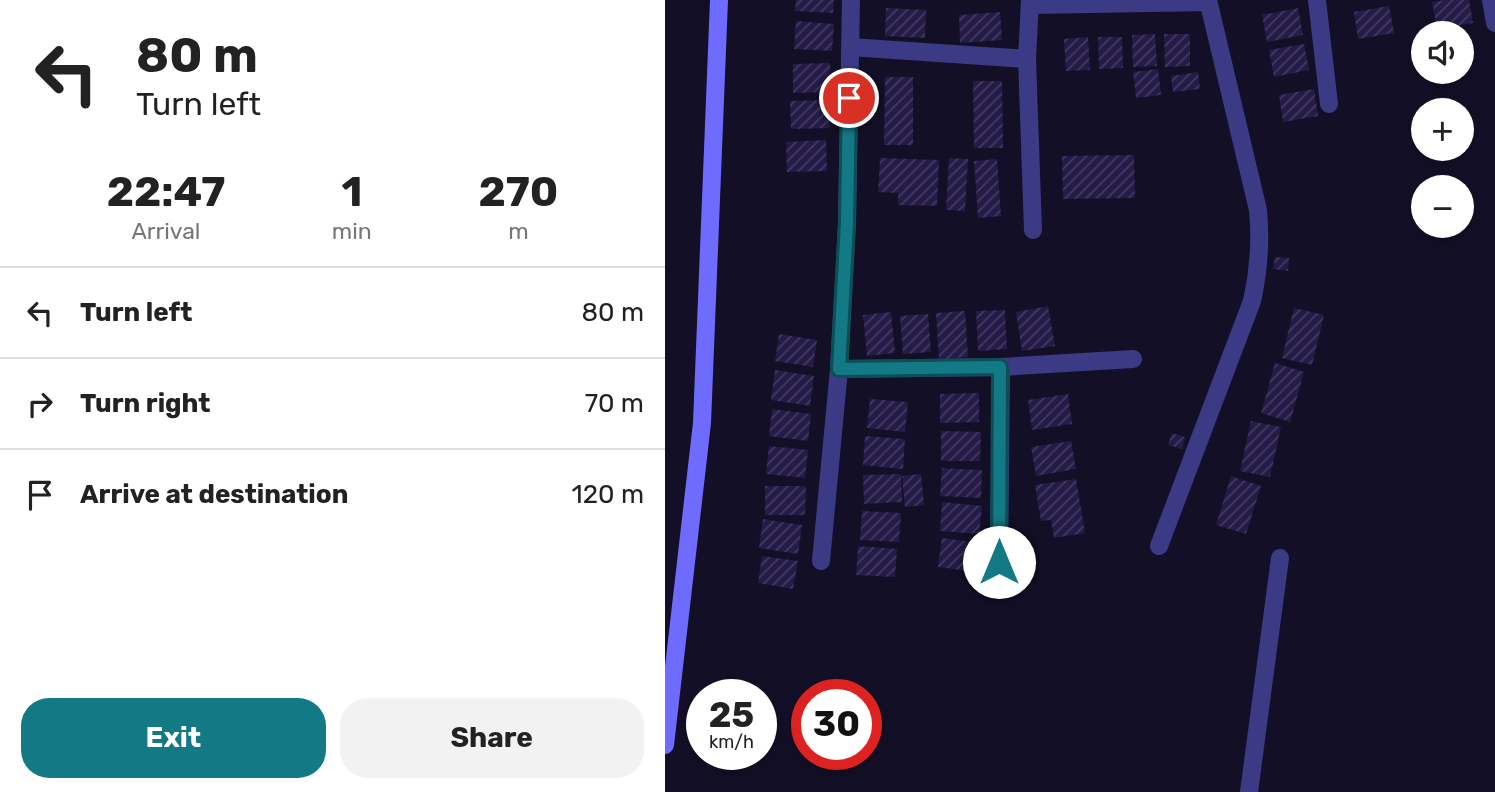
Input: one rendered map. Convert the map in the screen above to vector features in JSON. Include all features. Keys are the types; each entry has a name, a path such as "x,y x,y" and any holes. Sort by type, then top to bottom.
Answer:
{"main road":[{"path":"665,745 702,422 719,0"}],"street":[{"path":"821,561 839,369 847,223 851,0"},
{"path":"1317,0 1329,104"},
{"path":"1491,0 1495,23"},
{"path":"1033,230 1027,59 1030,2 1208,1 1258,210 1261,241 1259,271 1252,301 1159,546"},
{"path":"850,47 1027,59"},
{"path":"839,369 1000,367 1133,359"},
{"path":"999,562 1000,367"},
{"path":"1249,792 1280,558"}],"building":[{"path":"796,0 834,0 833,13 795,11"},
{"path":"1469,0 1473,21 1436,21 1432,2"},
{"path":"1389,6 1394,33 1358,39 1354,12"},
{"path":"886,8 926,10 925,38 885,36"},
{"path":"1298,8 1303,35 1267,42 1262,15"},
{"path":"1000,12 1002,40 960,43 959,15"},
{"path":"796,21 834,24 832,51 794,49"},
{"path":"1155,34 1157,66 1133,67 1132,35"},
{"path":"1164,34 1190,34 1190,66 1165,67"},
{"path":"1088,37 1090,70 1066,71 1064,39"},
{"path":"1098,37 1122,37 1123,68 1099,69"},
{"path":"1304,44 1309,70 1274,77 1269,50"},
{"path":"830,63 831,92 793,93 793,64"},
{"path":"1158,69 1161,95 1136,98 1133,72"},
{"path":"1198,72 1200,89 1173,92 1171,76"},
{"path":"885,77 913,77 913,145 884,145"},
{"path":"973,81 1002,81 1003,148 974,148"},
{"path":"1314,89 1318,116 1283,122 1279,95"},
{"path":"829,100 830,128 791,129 790,101"},
{"path":"826,140 827,171 787,172 786,142"},
{"path":"1134,155 1135,198 1063,199 1062,156"},
{"path":"880,158 939,160 937,206 898,205 898,193 878,192"},
{"path":"949,158 968,159 965,211 946,210"},
{"path":"997,159 1001,216 978,218 974,161"},
{"path":"1275,257 1289,258 1288,271 1273,269"},
{"path":"1048,306 1055,346 1022,351 1016,312"},
{"path":"1294,308 1324,315 1312,365 1282,358"},
{"path":"1005,310 1007,349 978,351 976,311"},
{"path":"965,311 968,357 939,359 936,313"},
{"path":"891,312 895,353 867,356 863,315"},
{"path":"928,314 931,352 903,354 900,316"},
{"path":"779,334 817,340 813,367 775,361"},
{"path":"1275,363 1304,372 1290,422 1261,413"},
{"path":"775,370 814,376 810,406 771,400"},
{"path":"979,393 979,422 940,423 940,394"},
{"path":"1068,394 1072,424 1032,430 1028,400"},
{"path":"870,399 908,402 905,432 867,428"},
{"path":"772,409 811,414 808,441 769,436"},
{"path":"1251,421 1281,427 1270,477 1240,471"},
{"path":"941,431 981,432 980,461 941,461"},
{"path":"1172,433 1185,437 1182,449 1168,445"},
{"path":"865,436 905,439 903,469 863,465"},
{"path":"1071,441 1076,469 1036,476 1031,447"},
{"path":"769,446 808,450 805,478 766,474"},
{"path":"942,468 982,470 981,498 940,496"},
{"path":"901,474 902,502 864,504 863,475"},
{"path":"921,474 924,505 905,507 902,476"},
{"path":"1231,476 1261,486 1246,534 1216,525"},
{"path":"1076,479 1085,533 1054,538 1051,520 1041,521 1035,485"},
{"path":"765,486 806,486 805,515 765,515"},
{"path":"942,502 982,506 979,534 940,531"},
{"path":"862,511 901,513 899,542 860,540"},
{"path":"763,519 802,525 798,554 759,548"},
{"path":"942,538 981,543 977,572 938,567"},
{"path":"858,546 897,549 895,577 856,575"},
{"path":"762,556 798,561 793,589 758,583"}],"route":[{"path":"849,98 847,223 839,369 1000,367 999,562"}]}
